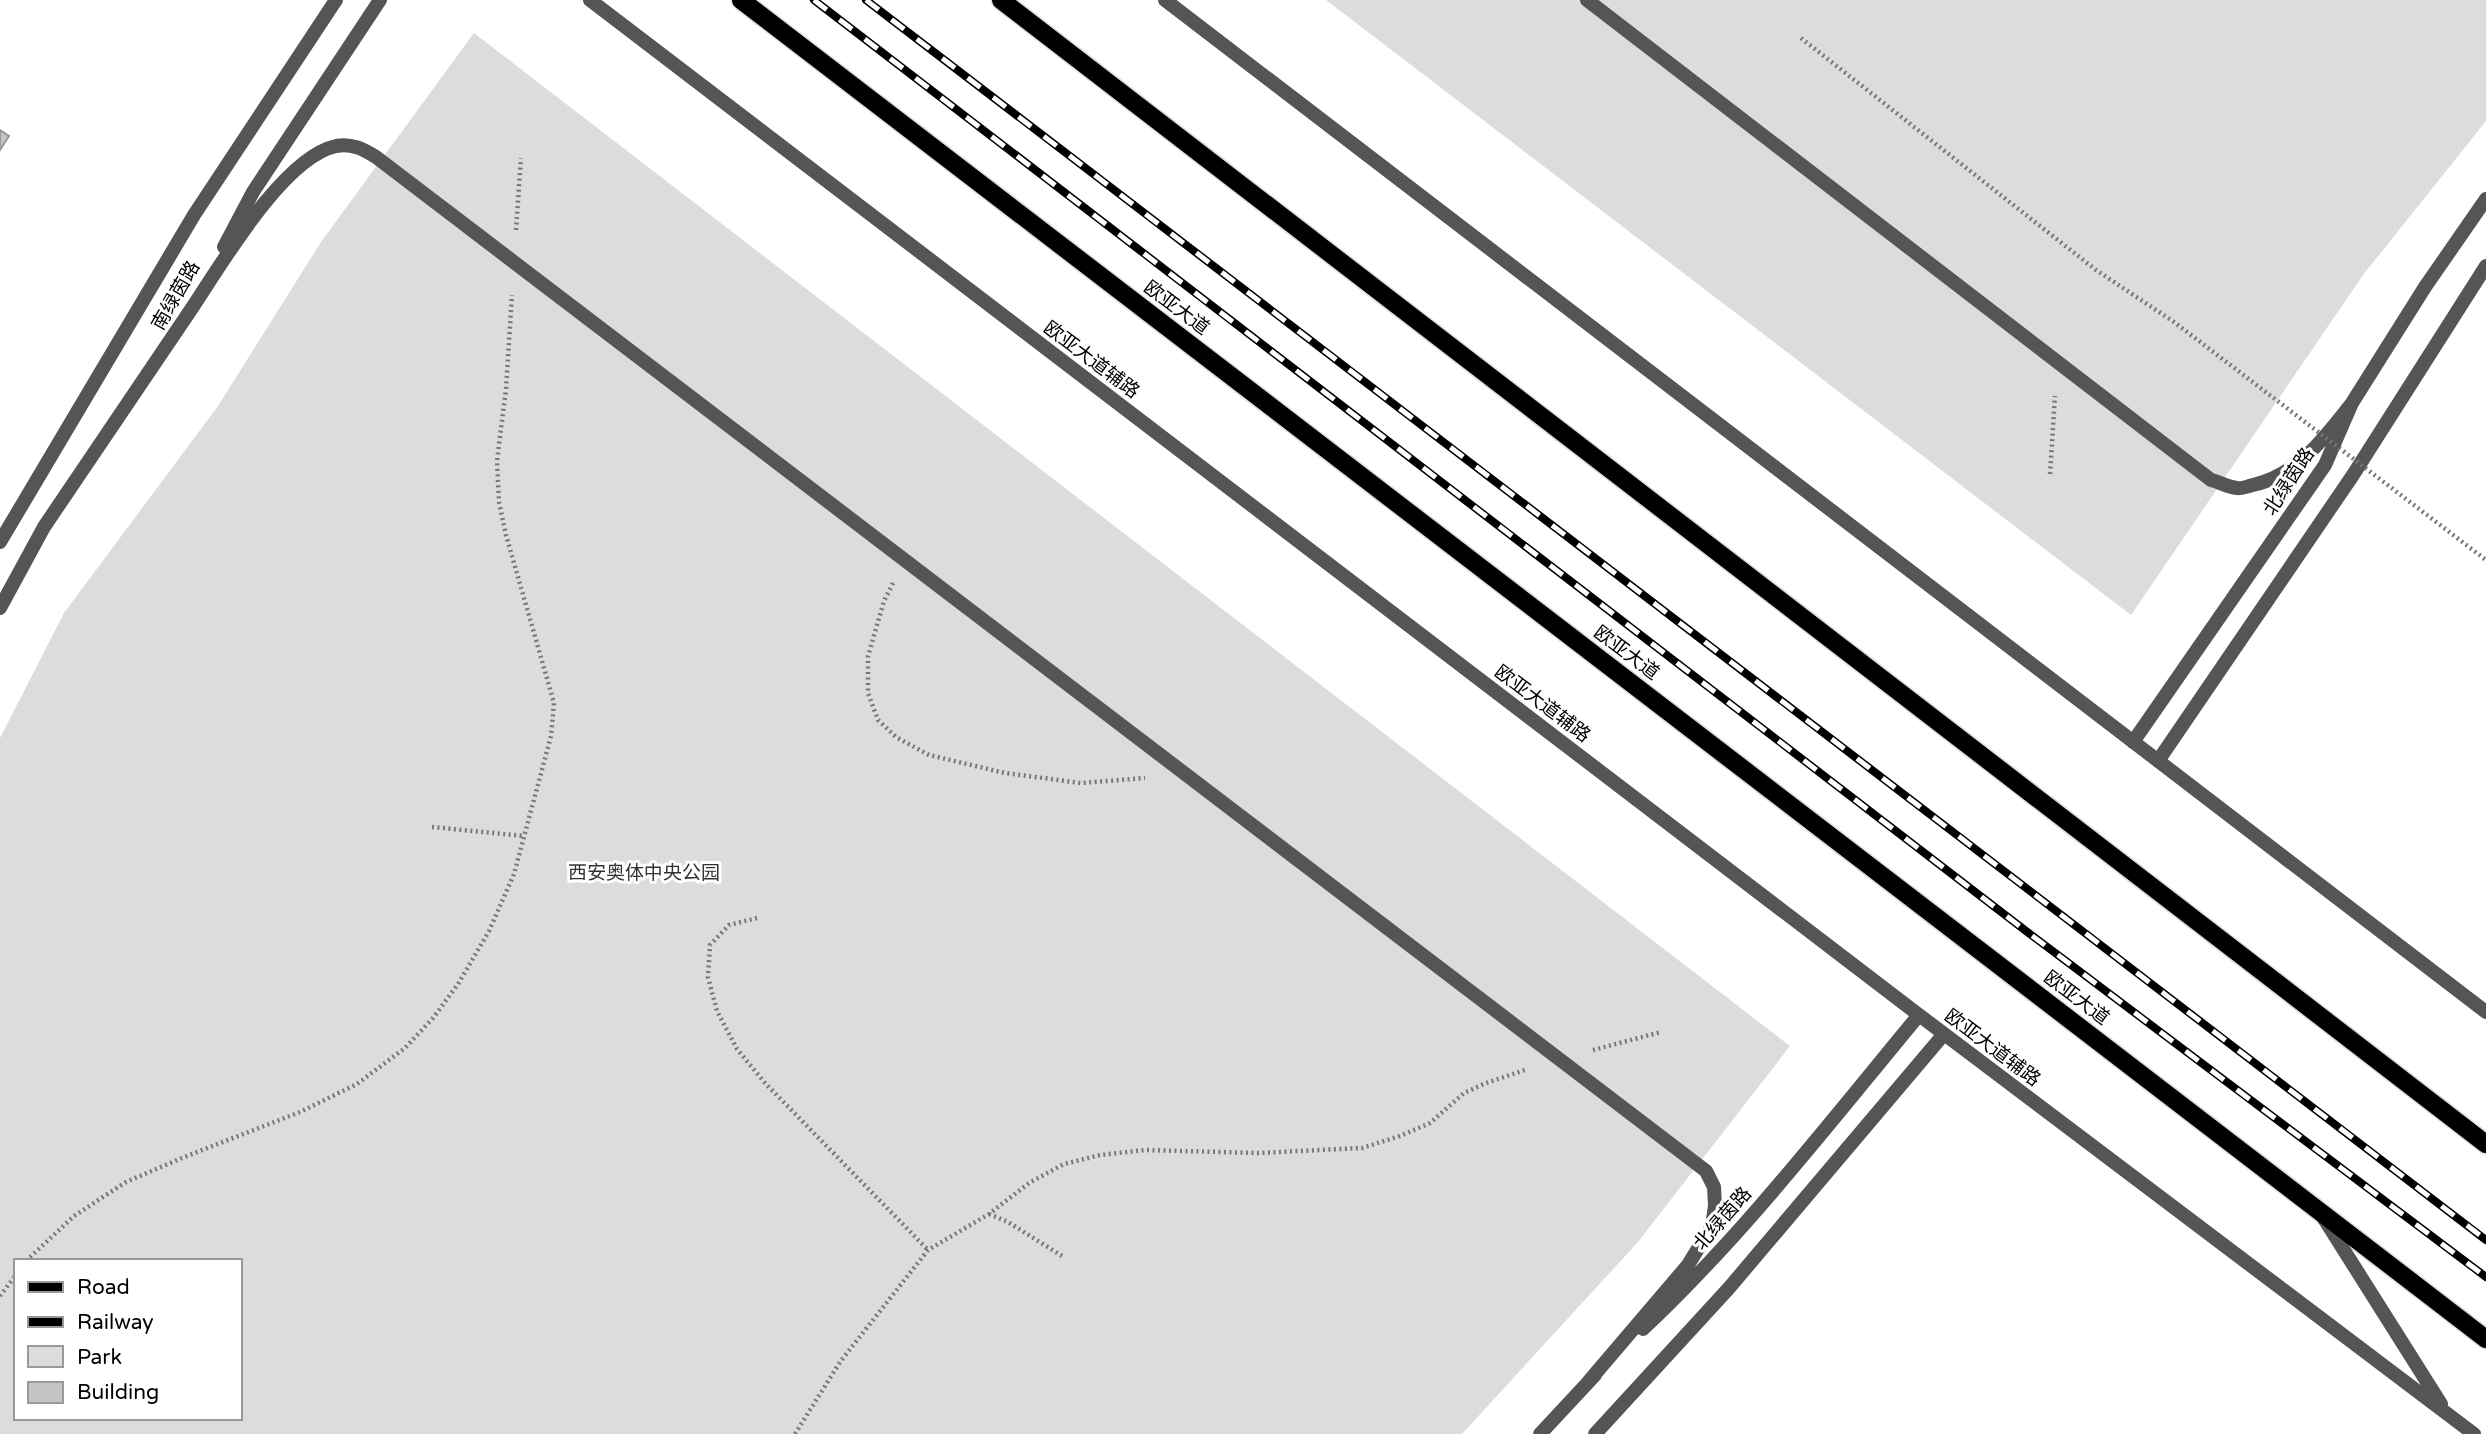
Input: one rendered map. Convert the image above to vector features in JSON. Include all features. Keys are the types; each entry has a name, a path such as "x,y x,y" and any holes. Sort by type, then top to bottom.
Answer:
{"main road":[{"name":"欧亚大道","path":"741,0 2486,1339"},
{"path":"1001,0 2486,1144"}],"street":[{"name":"南绿茵路","path":"0,542 194,215 336,0"},
{"name":"南绿茵路","path":"0,608 44,527 186,317 253,192 380,0"},
{"name":"欧亚大道辅路","path":"590,0 1919,1016 2474,1434"},
{"path":"1165,0 2486,1012"},
{"path":"1587,0 2211,480 2238,488 2263,483 2298,464 2319,445 2352,403"},
{"path":"186,317 259,210 291,173 321,151 337,146 359,146 376,157 1706,1171 1714,1187 1712,1226 1688,1265 1589,1381"},
{"name":"北绿茵路","path":"2133,742 2325,465 2352,403 2425,287 2486,199"},
{"path":"2158,761 2353,475 2486,266"},
{"name":"北绿茵路","path":"1540,1434 1589,1381 1686,1289 1919,1016"},
{"path":"1595,1434 1729,1288 1944,1034"},
{"path":"2317,1207 2447,1413"}],"path":[{"path":"1801,38 2096,270 2174,322 2486,560"},
{"path":"28,1259 75,1216 126,1182 300,1112 357,1084 405,1048 433,1018 458,984 483,942 514,874 551,736 554,703 499,502 497,461 506,389 522,158"},
{"path":"2050,474 2058,363"},
{"path":"904,560 884,601 868,656 868,693 878,720 897,737 929,755 1004,773 1081,783 1151,779"},
{"path":"432,827 524,836"},
{"path":"757,918 729,925 710,945 708,977 717,1011 737,1049 765,1083 928,1250"},
{"path":"795,1434 840,1362 928,1250 989,1214 1029,1183 1064,1164 1100,1154 1145,1150 1258,1153 1362,1148 1430,1123 1464,1093 1486,1083 1558,1059 1661,1032"},
{"path":"989,1214 1008,1222 1062,1256"},
{"path":"0,1296 14,1278"}],"green space":[{"path":"1326,0 2486,0 2486,121 2363,275 2131,615"},
{"name":"西安奥体中央公园","path":"474,33 1790,1046 1638,1242 1462,1434 0,1434 0,738 64,613 218,406 321,242"}],"building":[{"path":"0,130 9,136 0,150"}],"railway":[{"path":"814,0 2026,931 2486,1277"},
{"path":"866,0 2486,1240"}]}
